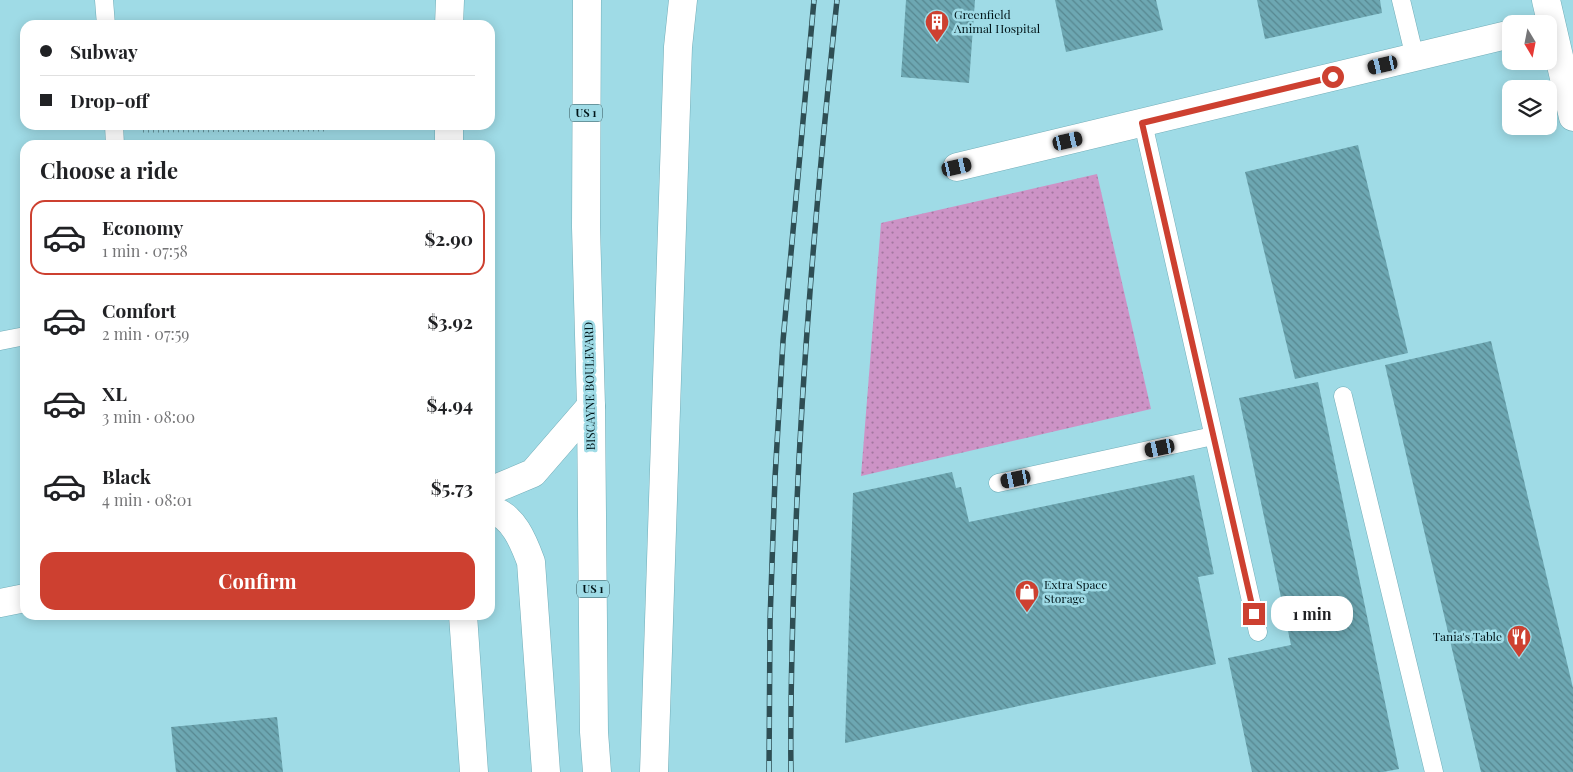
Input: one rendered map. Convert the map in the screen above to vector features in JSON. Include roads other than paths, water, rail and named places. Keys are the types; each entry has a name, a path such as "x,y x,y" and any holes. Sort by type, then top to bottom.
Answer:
{"main road":[{"path":"450,0 450,20"},
{"name":"BISCAYNE BOULEVARD","path":"587,0 586,234 591,406 594,732 597,772"},
{"path":"654,772 678,47 683,0"},
{"path":"957,167 1502,36"},
{"path":"1558,54 1573,117"},
{"path":"495,489 533,473 591,406"},
{"path":"495,511 520,534 531,562 546,772"},
{"path":"0,603 20,599"},
{"path":"463,620 474,772"}],"lane":[{"path":"104,0 106,20"},
{"path":"1401,0 1415,58"},
{"path":"1142,123 1258,632"},
{"path":"0,341 20,337"},
{"path":"1343,396 1423,733 1434,772"},
{"path":"998,483 1213,436"}],"railway":[{"path":"769,772 770,621 775,478 783,341 814,0"},
{"path":"791,772 791,699 800,433 816,216 837,0"}],"place":[{"name":"Greenfield Animal Hospital","path":"937,43"},
{"name":"Extra Space Storage","path":"1027,613"},
{"name":"Tania's Table","path":"1519,658"}]}
